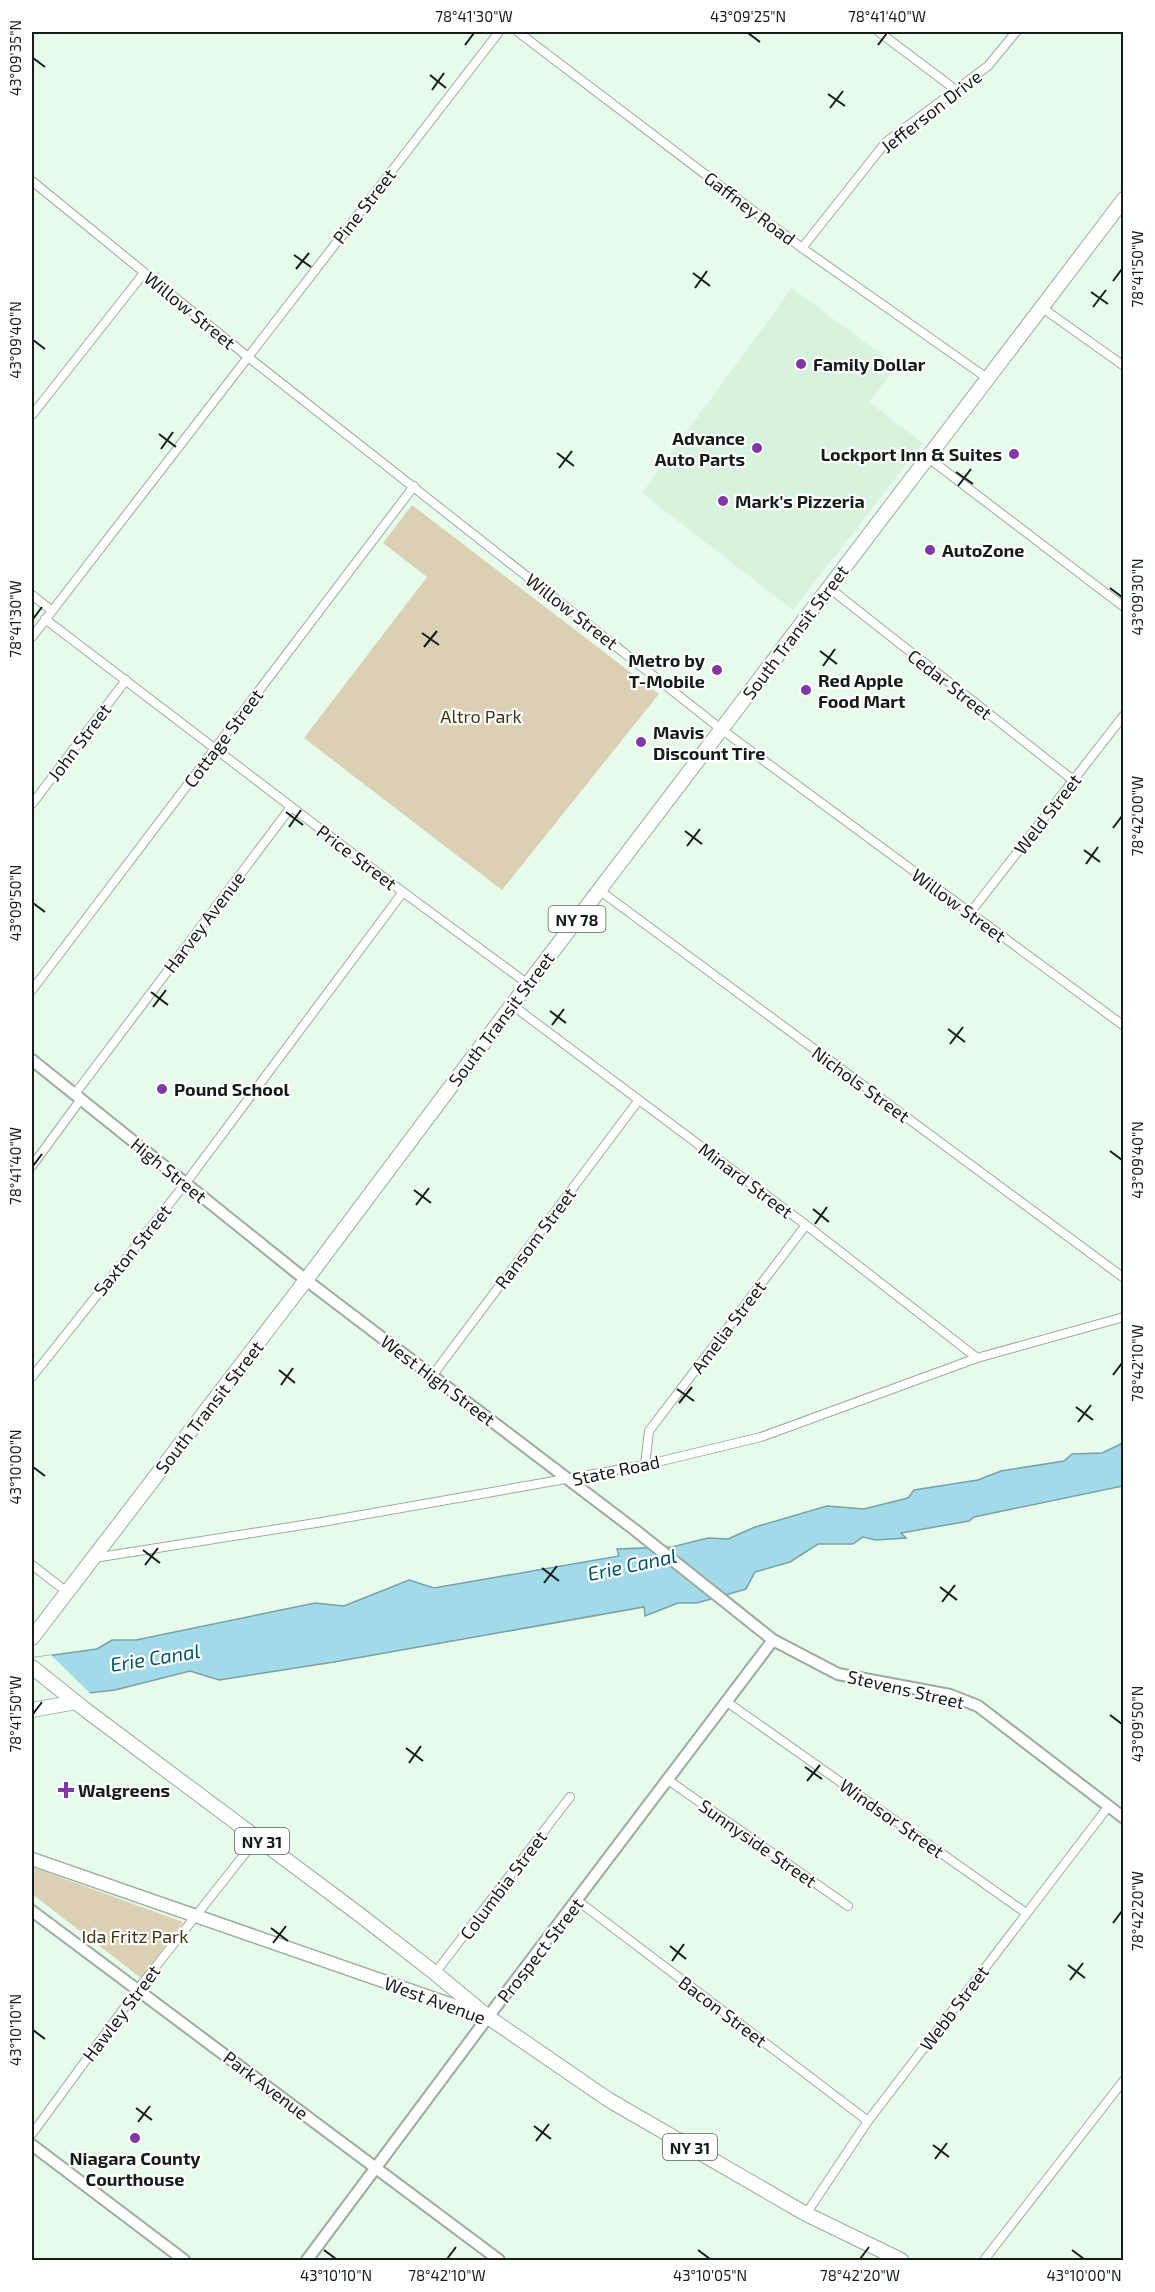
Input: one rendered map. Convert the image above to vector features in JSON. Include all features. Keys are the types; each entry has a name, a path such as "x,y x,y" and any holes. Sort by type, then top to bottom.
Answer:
{"highway":[{"name":"South Transit Street","path":"32,1638 306,1280 828,587 1124,199"},
{"name":"NY 31","path":"32,1666 435,1973 488,2017"},
{"path":"32,1710 82,1706"},
{"name":"West Avenue","path":"488,2017 609,2100 806,2214 901,2260"}],"main road":[{"name":"West Avenue","path":"32,1859 488,2017"}],"street":[{"name":"Pine Street","path":"32,637 499,32"},
{"name":"Gaffney Road","path":"518,32 802,248 987,378"},
{"path":"879,32 956,90"},
{"name":"Jefferson Drive","path":"802,248 886,142 988,66 1016,32"},
{"name":"Willow Street","path":"32,181 248,357 721,729 1124,1026"},
{"path":"32,415 144,273"},
{"path":"1041,307 1124,366"},
{"path":"927,457 1124,607"},
{"name":"Cottage Street","path":"32,990 414,486"},
{"name":"Cedar Street","path":"828,587 1073,780"},
{"path":"32,595 51,610"},
{"name":"Price Street","path":"45,619 403,892 528,984"},
{"name":"John Street","path":"32,804 126,680"},
{"name":"Weld Street","path":"970,913 1124,715"},
{"name":"Harvey Avenue","path":"32,1166 78,1097 291,807"},
{"name":"Nichols Street","path":"599,890 1124,1278"},
{"name":"Saxton Street","path":"32,1377 185,1184 403,892"},
{"name":"Minard Street","path":"512,1005 806,1225 977,1358"},
{"name":"High Street","path":"32,1060 306,1280"},
{"name":"Ransom Street","path":"432,1376 638,1101"},
{"name":"Amelia Street","path":"645,1465 649,1431 806,1225"},
{"name":"West High Street","path":"306,1280 570,1480"},
{"name":"State Road","path":"92,1558 570,1480 645,1465 761,1437 977,1358 1124,1317"},
{"name":"Stevens Street","path":"570,1480 774,1640 838,1674 950,1695 978,1706 1124,1818"},
{"path":"32,1565 67,1592"},
{"name":"Prospect Street","path":"307,2260 774,1640"},
{"name":"Windsor Street","path":"727,1702 1026,1913"},
{"name":"Sunnyside Street","path":"668,1780 848,1906"},
{"name":"Columbia Street","path":"435,1973 570,1797"},
{"name":"Webb Street","path":"806,2214 868,2121 1108,1807"},
{"name":"Hawley Street","path":"32,2134 138,1989 258,1837"},
{"name":"Bacon Street","path":"578,1901 868,2121"},
{"name":"Park Avenue","path":"32,1911 499,2260"},
{"path":"984,2260 1124,2079"},
{"path":"32,2145 184,2260"}],"shaded area":[{"path":"792,288 897,366 869,402 923,443 793,610 642,493"}],"green space":[{"name":"Altro Park","path":"412,505 659,694 502,890 304,738 427,577 383,543"},
{"name":"Ida Fritz Park","path":"32,1867 183,1922 141,1978 32,1894"}],"water":[{"name":"Erie Canal","path":"1123,1443 1123,1486 974,1517 969,1521 901,1533 906,1538 876,1540 863,1537 853,1544 818,1544 790,1562 755,1572 746,1589 697,1603 678,1603 645,1616 644,1607 219,1680 190,1671 115,1690 89,1693 32,1658 97,1649 112,1640 136,1640 315,1603 344,1606 409,1580 434,1588 619,1556 617,1549 672,1547 708,1538 728,1539 755,1527 827,1506 864,1509 908,1498 914,1490 978,1480 1001,1471 1064,1461 1072,1454 1102,1453"}],"pier":[{"path":"51,1655 92,1695 32,1706 32,1658"}],"place":[{"name":"Family Dollar","path":"801,364"},
{"name":"Advance Auto Parts","path":"757,448"},
{"name":"Lockport Inn & Suites","path":"1014,454"},
{"name":"Mark's Pizzeria","path":"723,501"},
{"name":"AutoZone","path":"930,550"},
{"name":"Metro by T-Mobile","path":"717,670"},
{"name":"Red Apple Food Mart","path":"806,690"},
{"name":"Mavis Discount Tire","path":"641,742"},
{"name":"Pound School","path":"162,1089"},
{"name":"Walgreens","path":"66,1790"},
{"name":"Niagara County Courthouse","path":"135,2138"}]}
